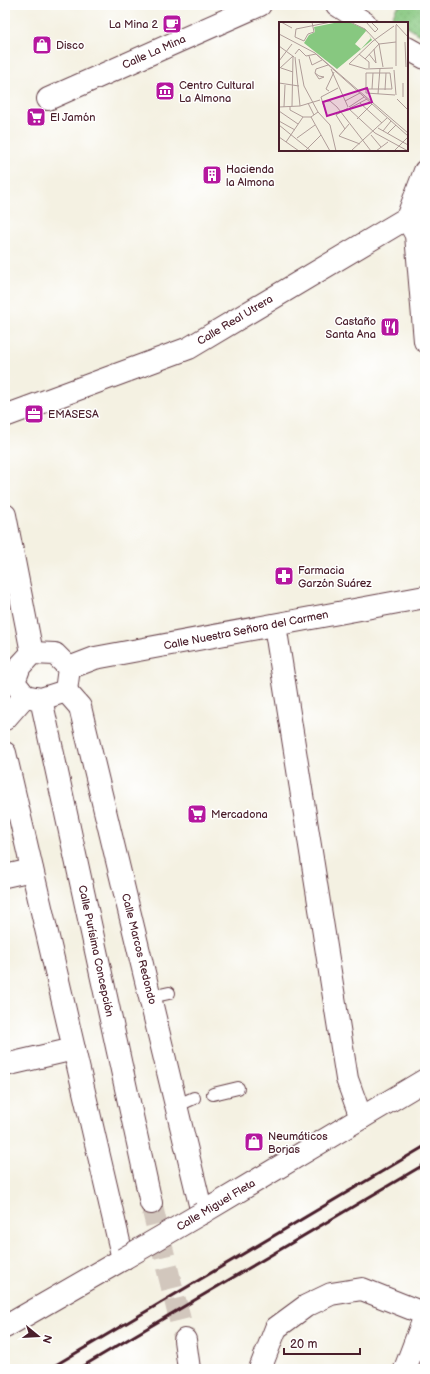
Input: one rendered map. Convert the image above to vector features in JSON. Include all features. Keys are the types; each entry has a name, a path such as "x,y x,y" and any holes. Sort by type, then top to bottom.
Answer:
{"street":[{"name":"Calle La Mina","path":"48,98 260,5"},
{"path":"337,5 363,22"},
{"path":"408,49 425,58"},
{"path":"425,171 407,218 416,235 425,341"},
{"name":"Calle Real Utrera","path":"5,416 188,348 407,218"},
{"path":"5,515 32,653"},
{"name":"Calle Nuestra Señora del Carmen","path":"69,668 95,658 425,597"},
{"path":"275,625 347,1079 361,1118"},
{"path":"5,719 21,690 20,666 32,653 56,654 69,668 66,691 21,690"},
{"name":"Calle Purísima Concepción","path":"21,690 151,1203"},
{"name":"Calle Marcos Redondo","path":"66,691 80,707 160,995 185,1102 202,1213"},
{"path":"5,753 123,1259"},
{"path":"5,876 32,870"},
{"path":"5,1065 74,1049"},
{"name":"Calle Miguel Fleta","path":"5,1327 202,1213 425,1080"},
{"path":"260,1369 276,1328 306,1306 331,1294 362,1289 425,1315 405,1369"},
{"path":"185,1340 189,1369"}],"lane":[{"path":"213,1094 238,1088"}],"green space":[{"path":"401,5 424,5 425,38 408,28 408,22 398,22 392,18 396,8"}],"tunnel":[{"path":"151,1203 185,1340"}],"railway":[{"path":"49,1369 425,1146"},
{"path":"78,1369 425,1164"}],"place":[{"name":"La Mina 2","path":"172,24"},
{"name":"Disco","path":"42,45"},
{"name":"Centro Cultural La Almona","path":"165,91"},
{"name":"El Jamón","path":"36,117"},
{"name":"Hacienda la Almona","path":"212,175"},
{"name":"Castaño Santa Ana","path":"390,327"},
{"name":"EMASESA","path":"34,414"},
{"name":"Farmacia Garzón Suárez","path":"284,576"},
{"name":"Mercadona","path":"197,814"},
{"name":"Neumáticos Borjas","path":"254,1142"}]}
